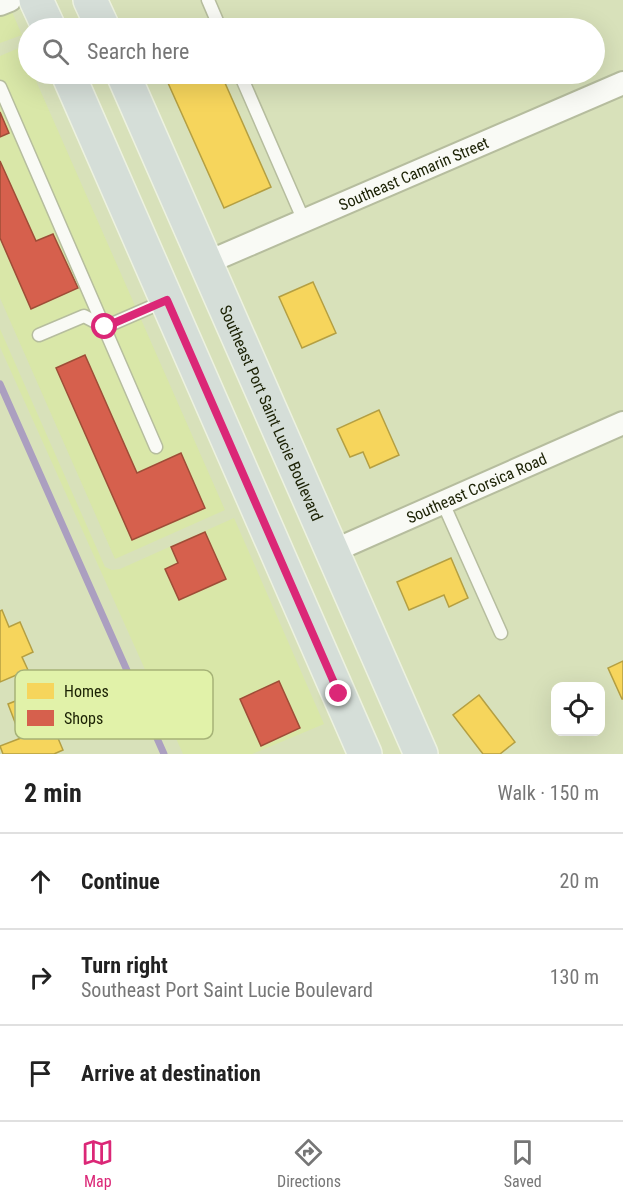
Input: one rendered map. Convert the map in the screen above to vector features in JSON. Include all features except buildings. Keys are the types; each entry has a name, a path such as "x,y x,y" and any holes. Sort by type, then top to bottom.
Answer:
{"main road":[{"path":"36,0 44,18"},
{"path":"90,0 98,18"},
{"path":"72,84 365,754"},
{"name":"Southeast Port Saint Lucie Boulevard","path":"127,84 421,754"}],"street":[{"path":"0,4 10,0"},
{"name":"Southeast Camarin Street","path":"206,263 623,83"},
{"name":"Southeast Corsica Road","path":"331,552 623,423"}],"lane":[{"path":"208,0 216,18"},
{"path":"244,84 303,221"},
{"path":"0,87 156,447"},
{"path":"105,327 167,300"},
{"path":"39,335 84,316 105,327"},
{"path":"443,503 501,633"}],"shaded area":[{"path":"12,12 18,26 18,36 0,43 0,17"},
{"path":"18,48 18,84 37,84 225,510 115,559 0,298 0,56"},
{"path":"0,329 105,567 112,570 120,569 234,518 324,724 252,754 183,754 176,739 213,739 213,670 145,670 0,347"}],"waterway":[{"path":"0,384 127,670"},
{"path":"157,739 164,754"}],"route":[{"path":"105,327 167,300 339,694"}]}
